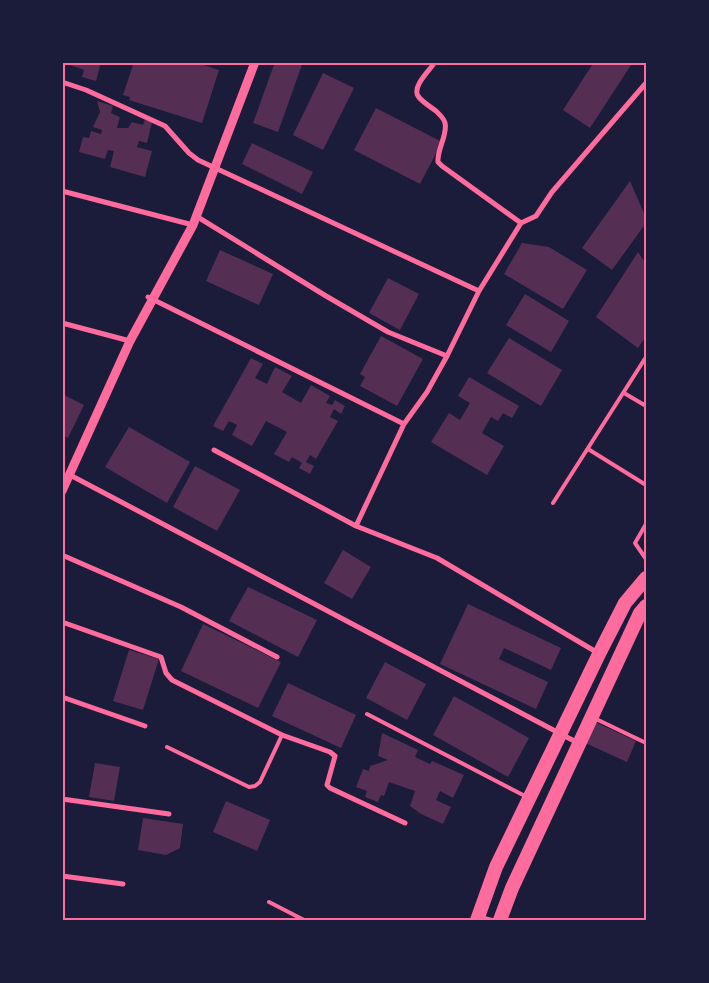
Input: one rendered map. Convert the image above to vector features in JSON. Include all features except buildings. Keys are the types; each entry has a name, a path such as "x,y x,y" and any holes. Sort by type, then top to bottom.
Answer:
{"highway":[{"path":"482,919 496,867 529,798 625,603 646,578"},
{"path":"500,920 512,888 579,743 644,610 625,603"}],"street":[{"path":"435,62 417,86 417,92 419,97 442,116 445,121 446,128 438,155 438,162 521,223"},
{"path":"62,490 150,298 193,225 254,63"},
{"path":"62,82 86,90 161,124 168,129 193,157 479,291"},
{"path":"356,526 404,424 427,392 479,291 521,223 536,216 552,192 646,82"},
{"path":"62,190 193,225"},
{"path":"196,216 388,332 447,356"},
{"path":"150,298 404,424"},
{"path":"62,323 130,341"},
{"path":"214,450 356,526 437,558 600,654"},
{"path":"70,475 579,743"},
{"path":"62,555 181,606 277,656"},
{"path":"62,622 161,657 166,673 172,680 282,735 330,752 335,756 327,785 330,788 405,823"},
{"path":"62,697 145,726"},
{"path":"62,799 169,814"},
{"path":"62,876 123,884"}],"lane":[{"path":"553,503 646,357"},
{"path":"624,393 646,406"},
{"path":"588,449 646,485"},
{"path":"646,524 635,543 646,559"},
{"path":"367,714 529,798"},
{"path":"592,717 646,743"},
{"path":"167,748 249,787 255,786 260,782 282,735"},
{"path":"269,902 304,920"}]}
